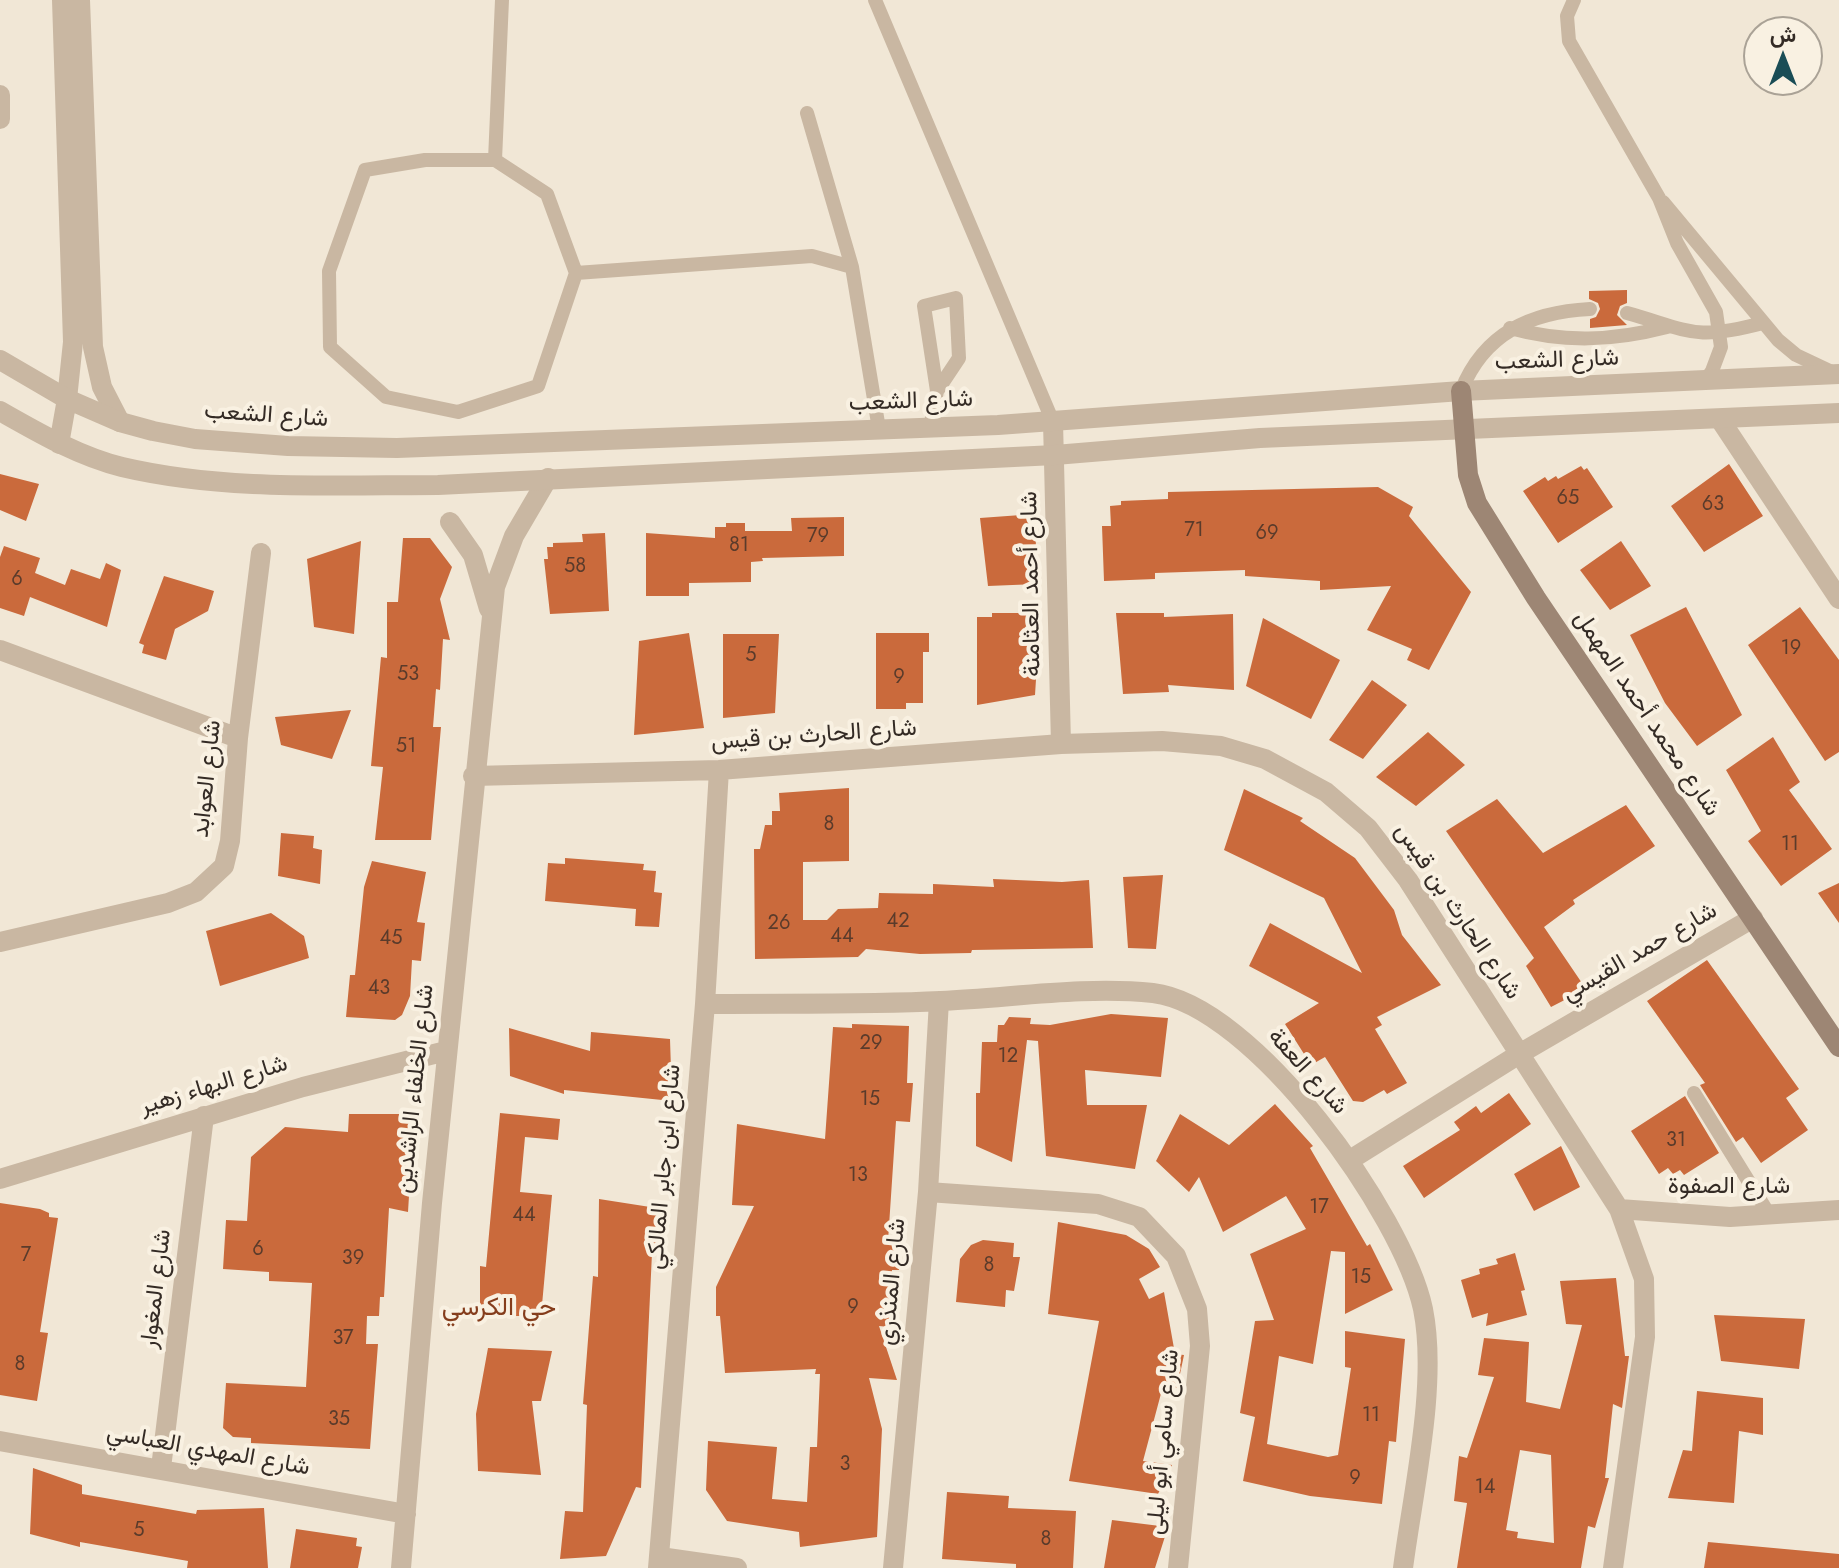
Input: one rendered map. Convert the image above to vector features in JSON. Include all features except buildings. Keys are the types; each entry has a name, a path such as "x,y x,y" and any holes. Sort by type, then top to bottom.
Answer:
{"main road":[{"name":"شارع محمد أحمد المهمل","path":"1461,391 1468,475 1477,503 1839,1047"}],"street":[{"path":"59,444 73,342 62,0"},
{"path":"80,0 93,347 102,387 120,422"},
{"path":"0,95 0,119"},
{"name":"شارع الشعب","path":"0,360 67,399 120,422 195,439 288,446 397,448 1053,422 1461,391 1839,374"},
{"path":"0,411 59,444 121,466 185,477 264,483 438,485 1055,455 1260,438 1721,421 1839,413"},
{"path":"1721,421 1839,599"},
{"name":"شارع أحمد العثامنة","path":"1053,422 1061,744"},
{"name":"شارع الخلفاء الراشدين","path":"401,1568 446,1051 491,615 502,561 548,478"},
{"name":"شارع الخلفاء الراشدين","path":"450,522 473,555 491,615"},
{"name":"شارع العوابد","path":"0,942 168,903 196,892 224,866 230,841 238,738 261,553"},
{"path":"0,650 238,738"},
{"name":"شارع الحارث بن قيس","path":"473,776 719,770 1061,744 1162,741 1221,746 1265,759 1326,792 1368,828 1408,880 1619,1209 1644,1279 1645,1337 1613,1568"},
{"name":"شارع ابن جابر المالكي","path":"659,1563 705,1004 719,770"},
{"name":"شارع حمد القيسي","path":"1350,1160 1521,1053 1753,918"},
{"name":"شارع العفة","path":"705,1004 939,1001 1077,992 1155,993 1199,1008 1256,1050 1350,1160 1411,1273 1423,1308 1428,1374 1403,1568"},
{"name":"شارع المنذري","path":"893,1568 928,1192 939,1001"},
{"name":"شارع البهاء زهير","path":"0,1179 204,1116 446,1051"},
{"name":"شارع المغوار","path":"161,1468 204,1116"},
{"name":"شارع سامي أبو ليلى","path":"928,1192 1098,1204 1139,1217 1176,1256 1197,1309 1200,1346 1178,1568"},
{"name":"شارع الصفوة","path":"1619,1209 1690,1216 1770,1216 1839,1210"},
{"name":"شارع المهدي العباسي","path":"0,1441 406,1514"},
{"path":"659,1563 737,1568"}],"lane":[{"path":"495,160 502,0"},
{"path":"875,0 1053,422"},
{"path":"1574,0 1567,16 1569,41 1659,198 1677,243 1716,312 1720,334 1718,360 1704,382"},
{"path":"807,113 852,267 879,429"},
{"path":"425,160 495,160 547,194 576,273 538,386 458,412 386,397 330,347 329,271 365,170 425,160"},
{"path":"1659,198 1763,323 1796,355 1839,374"},
{"path":"576,273 812,256 852,267"},
{"path":"930,428 937,391 924,306 956,298 959,358 937,391"},
{"path":"1461,391 1484,351 1510,328 1548,313 1590,309"},
{"path":"1627,313 1696,334 1720,334 1763,323"},
{"path":"1510,328 1536,335 1589,340 1667,327"},
{"path":"1694,1093 1770,1216"}],"district":[{"name":"حي الكرسي","path":"499,1309"}]}
